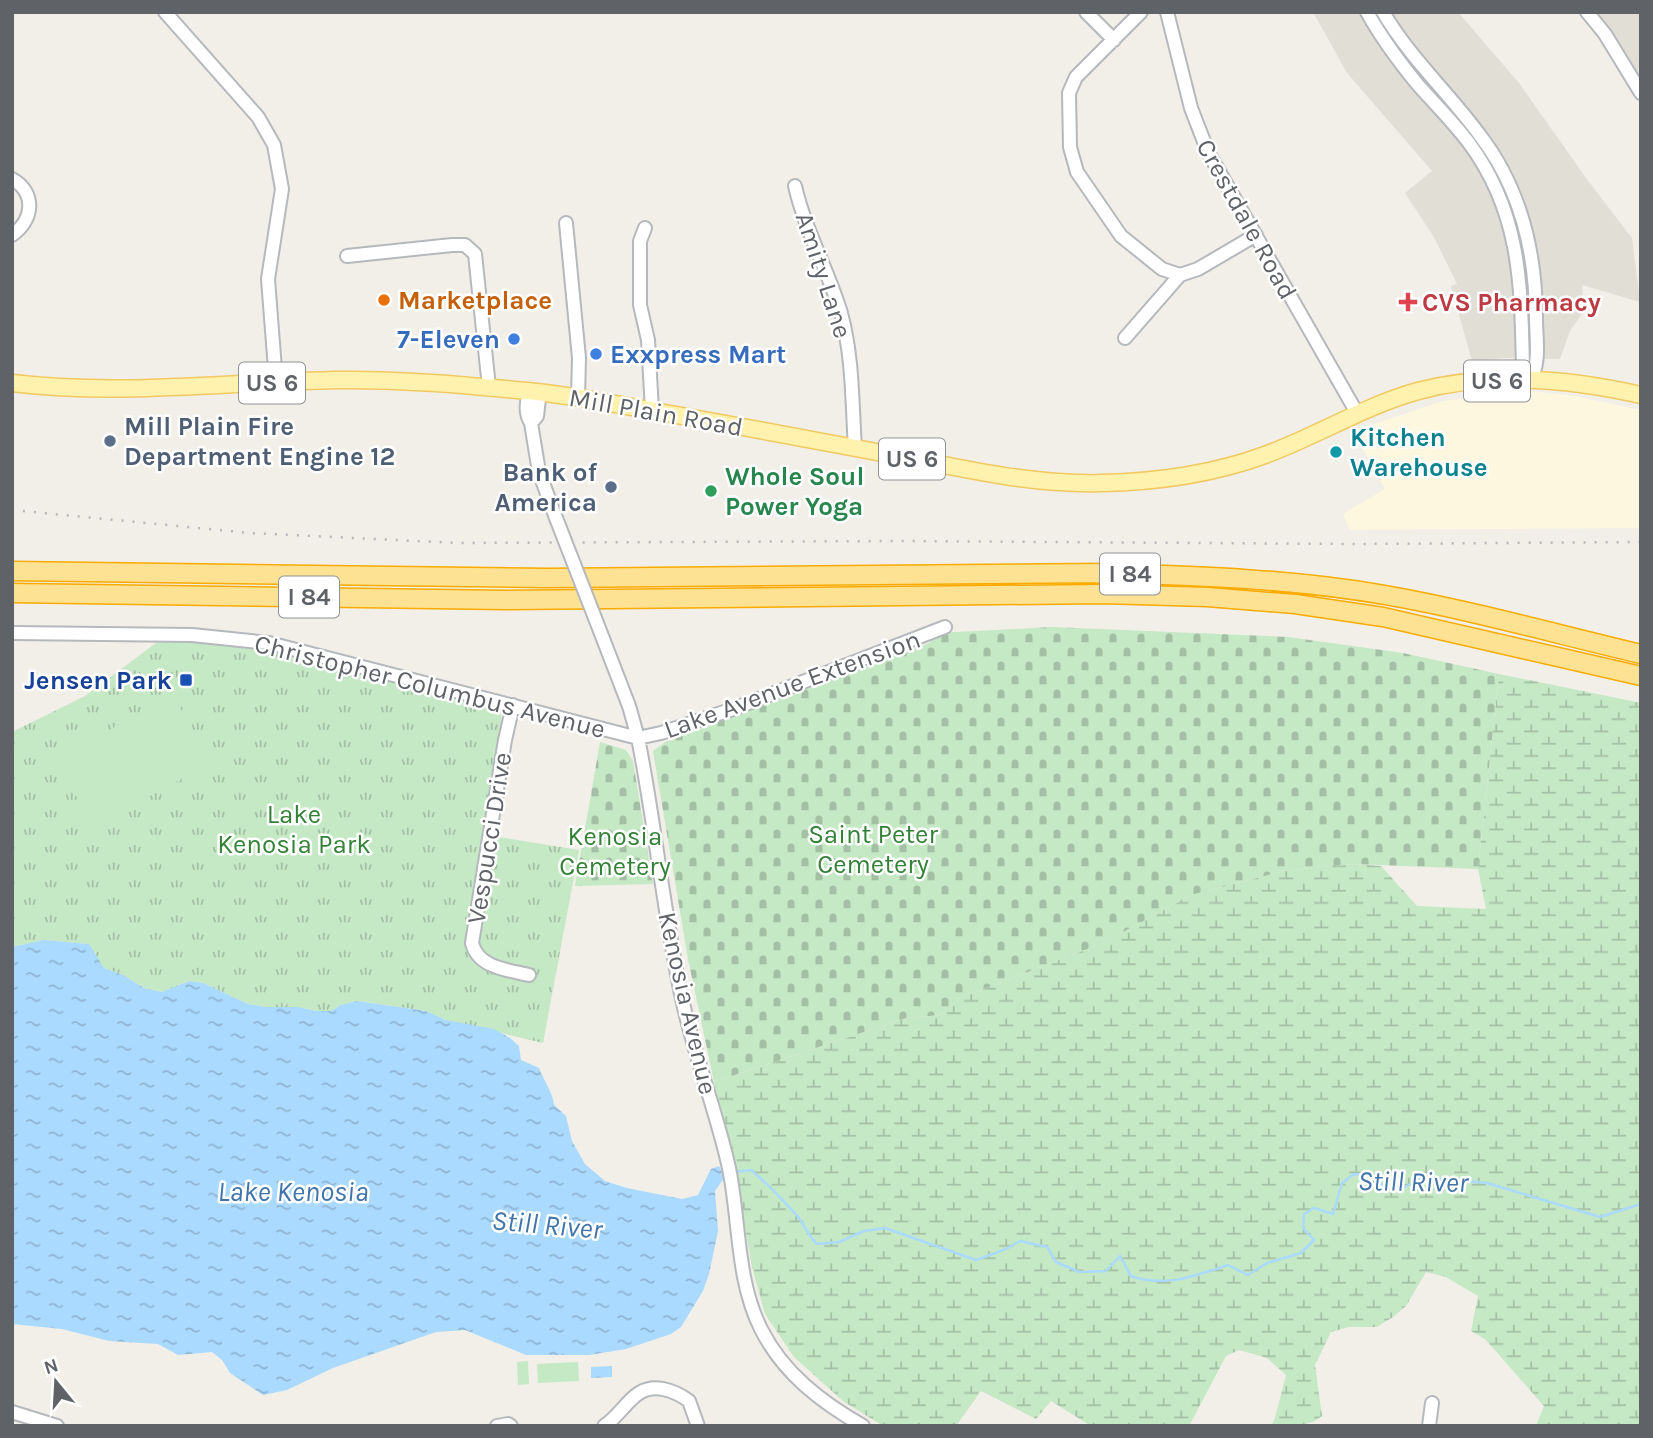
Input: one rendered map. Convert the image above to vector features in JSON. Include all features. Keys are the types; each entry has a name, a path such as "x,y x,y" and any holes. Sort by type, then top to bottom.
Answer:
{"highway":[{"name":"I 84","path":"12,572 424,578 1095,573 1207,576 1297,583 1386,595 1641,654"},
{"name":"I 84","path":"12,593 494,600 1103,594 1207,597 1296,604 1384,617 1641,676"}],"main road":[{"name":"Mill Plain Road","path":"12,383 116,390 386,380 532,391 652,410 1007,477 1069,483 1189,475 1242,463 1291,444 1357,413"},
{"name":"US 6","path":"1357,413 1383,402 1438,387 1482,381 1529,381 1596,387 1641,395"}],"street":[{"path":"165,12 258,117 274,145 282,189 268,279 276,383"},
{"path":"1086,12 1114,40"},
{"path":"1141,12 1076,77 1069,93 1067,109 1072,160 1077,172 1121,236 1162,269 1180,275"},
{"name":"Crestdale Road","path":"1167,12 1199,132 1357,413"},
{"path":"1367,12 1404,68 1468,143 1499,196 1520,270 1523,368 1529,381"},
{"path":"1383,12 1415,59 1480,135 1512,190 1525,227 1534,268 1535,369 1529,381"},
{"path":"1587,12 1605,34 1641,93"},
{"path":"12,179 25,188 29,204 24,223 12,235"},
{"name":"Amity Lane","path":"795,186 802,213 840,311 847,337 855,448"},
{"path":"566,223 579,358 578,397"},
{"path":"645,229 640,241 640,305 648,340 652,410"},
{"path":"1125,338 1180,275 1198,269 1256,235"},
{"path":"346,256 452,245 465,245 475,254 489,387"},
{"name":"Kenosia Avenue","path":"532,391 527,398 527,416 531,423 539,472 629,706 638,738 681,996 728,1164 744,1279 761,1329 779,1358 803,1384 863,1426"},
{"name":"Lake Avenue Extension","path":"638,738 662,733 733,709 945,627"},
{"name":"Christopher Columbus Avenue","path":"12,633 192,635 257,641 294,648 638,738"},
{"name":"Vespucci Drive","path":"513,705 472,943 478,957 486,963 529,975"},
{"path":"604,1426 636,1394 653,1388 666,1389 686,1398 698,1426"},
{"path":"1429,1426 1432,1403"},
{"path":"12,1412 57,1426"},
{"path":"497,1426 511,1426"}],"shaded area":[{"path":"1313,12 1458,12 1519,83 1632,238 1640,302 1582,285 1584,311 1570,331 1560,359 1506,358 1472,361 1451,286 1457,284 1435,239 1405,193 1432,171 1347,73"},
{"path":"1592,12 1641,12 1641,85"},
{"path":"1532,391 1575,396 1641,410 1641,528 1350,530 1343,514 1385,489 1353,431 1443,401"}],"green space":[{"name":"Saint Peter Cemetery","path":"1052,627 1288,637 1403,653 1499,674 1478,869 1354,864 1284,871 1191,895 1103,943 958,999 941,1015 906,1018 714,1082 688,959 653,751 665,742 929,643 938,633"},
{"name":"Lake Kenosia Park","path":"211,639 280,643 502,704 493,836 579,850 543,1043 446,1020 426,1011 357,1001 331,1011 267,1007 248,1004 203,983 188,981 163,992 144,988 123,975 104,968 89,944 44,940 12,947 12,732 85,696 156,643"},
{"path":"1499,674 1641,703 1641,1426 1536,1426 1544,1406 1485,1339 1471,1331 1478,1296 1446,1277 1426,1272 1406,1306 1393,1317 1377,1327 1349,1327 1331,1332 1315,1365 1322,1416 1298,1426 1271,1426 1286,1375 1267,1358 1239,1350 1226,1356 1189,1426 1091,1426 1051,1401 1036,1419 981,1391 956,1426 883,1426 843,1401 794,1357 765,1314 752,1267 735,1169 714,1082 906,1018 941,1015 958,999 1103,943 1191,895 1284,871 1354,864 1381,866 1417,906 1486,909 1478,869"},
{"path":"173,695 211,763 93,827 56,759"},
{"name":"Kenosia Cemetery","path":"600,742 626,750 633,761 653,884 575,886"},
{"path":"528,1361 529,1384 518,1385 517,1362"},
{"path":"578,1362 579,1381 538,1383 537,1364"}],"water":[{"name":"Lake Kenosia","path":"44,940 89,944 104,968 123,975 144,988 162,992 189,981 203,983 248,1004 267,1007 331,1011 357,1001 426,1011 446,1020 494,1029 519,1046 521,1060 539,1068 554,1105 566,1116 572,1141 585,1164 605,1181 682,1199 698,1195 711,1169 719,1166 725,1177 715,1191 718,1231 703,1291 681,1327 671,1334 626,1349 589,1355 526,1355 465,1330 436,1332 333,1368 287,1390 263,1395 230,1373 222,1360 212,1352 178,1355 158,1344 109,1341 62,1329 12,1324 12,947"},
{"path":"612,1366 612,1377 591,1378 591,1367"}],"waterway":[{"name":"Still River","path":"733,1172 751,1170 757,1175 798,1217 817,1244 839,1242 864,1231 885,1228 976,1260 1020,1241 1047,1247 1056,1262 1079,1272 1106,1271 1120,1256 1131,1276 1155,1281 1179,1279 1228,1265 1248,1275 1267,1263 1301,1253 1314,1240 1303,1228 1304,1214 1314,1208 1333,1214 1342,1183 1354,1174 1365,1175 1387,1187 1405,1187 1420,1179 1487,1183 1600,1217 1641,1204"}],"railway":[{"path":"12,510 250,533 458,543 1641,542"}],"place":[{"name":"Marketplace","path":"384,300"},
{"name":"CVS Pharmacy","path":"1408,302"},
{"name":"7-Eleven","path":"514,339"},
{"name":"Exxpress Mart","path":"596,354"},
{"name":"Mill Plain Fire Department Engine 12","path":"110,441"},
{"name":"Kitchen Warehouse","path":"1336,452"},
{"name":"Bank of America","path":"611,487"},
{"name":"Whole Soul Power Yoga","path":"711,491"},
{"name":"Jensen Park","path":"186,680"}]}
